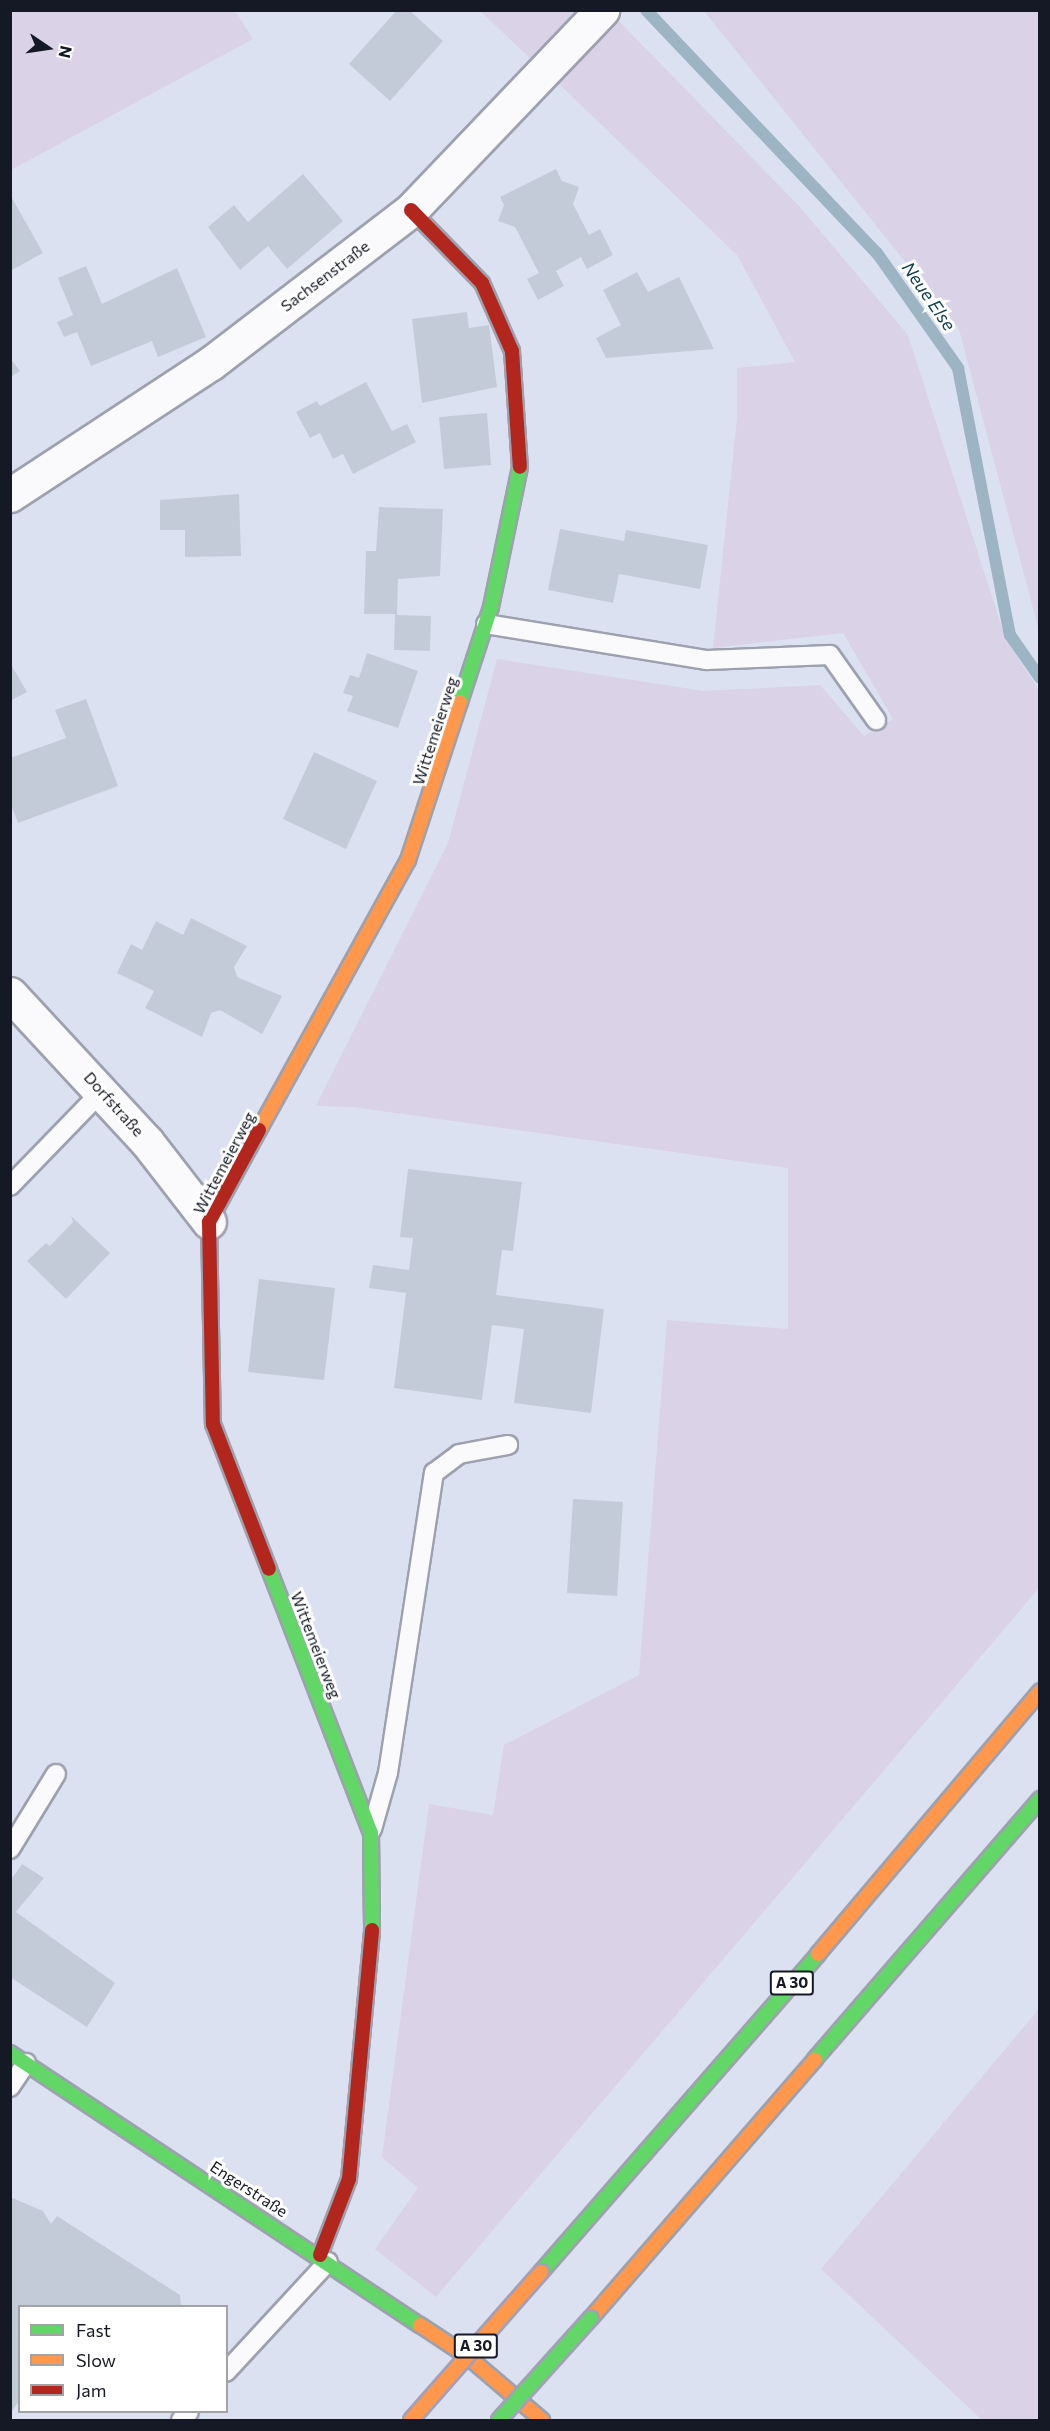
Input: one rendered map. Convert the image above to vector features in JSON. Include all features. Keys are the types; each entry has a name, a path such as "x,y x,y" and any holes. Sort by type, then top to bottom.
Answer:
{"main road":[{"name":"Wittemeierweg","path":"324,2259 349,2179 367,2023 375,1863 371,1833 213,1424 209,1222 408,860 486,624 521,463 512,351 482,283 411,210"},
{"name":"A 30","path":"411,2421 940,1814 1040,1691"},
{"path":"499,2421 591,2318 1040,1799"},
{"name":"Engerstraße","path":"18,2058 467,2356 542,2421"}],"street":[{"name":"Sachsenstraße","path":"10,495 211,363 411,210 592,21"},
{"name":"Dorfstraße","path":"10,994 102,1091 209,1222"}],"lane":[{"path":"486,624 707,660 830,655 876,720"},
{"path":"10,1186 102,1091"},
{"path":"371,1833 388,1773 435,1473 459,1454 508,1445"},
{"path":"10,1849 56,1774"},
{"path":"10,2087 18,2058"},
{"path":"228,2370 324,2259"}],"shaded area":[{"path":"11,10 235,11 253,39 11,170"},
{"path":"480,11 581,11 531,59"},
{"path":"704,11 1039,11 1039,631 959,329"},
{"path":"615,17 800,207 908,335 1006,640 1039,690 1039,1588 436,2297 375,2249 418,2188 382,2157 429,1804 493,1815 504,1745 639,1675 667,1320 788,1329 788,1168 353,1107 316,1106 448,843 497,659 704,691 820,685 864,736 893,719 843,633 713,648 737,418 737,368 795,362 737,255 555,80"},
{"path":"1039,2009 1039,2420 982,2420 821,2269"}],"building":[{"path":"397,10 409,10 443,41 390,101 349,64"},
{"path":"556,169 562,181 579,187 573,204 589,235 600,229 613,255 587,269 581,257 556,271 564,286 538,300 527,279 539,273 515,227 498,221 504,205 500,197"},
{"path":"303,174 343,221 287,269 268,246 240,270 208,227 234,205 248,222"},
{"path":"12,198 43,253 10,271 10,199"},
{"path":"86,266 102,304 177,268 206,337 158,357 152,341 91,366 77,332 64,337 57,322 73,315 58,278"},
{"path":"637,272 648,292 679,277 714,349 606,358 596,338 621,325 603,290"},
{"path":"467,312 469,328 489,325 497,387 422,403 412,319"},
{"path":"10,358 20,371 10,377"},
{"path":"366,382 392,431 407,424 416,442 353,474 343,454 333,459 320,433 310,438 296,412 317,401 320,406"},
{"path":"487,413 491,465 444,469 439,417"},
{"path":"239,494 241,556 185,557 185,530 160,530 160,500"},
{"path":"379,507 443,509 440,576 398,579 397,615 431,616 430,651 394,650 395,614 364,614 366,551 376,551"},
{"path":"560,529 624,541 626,530 708,545 700,589 619,574 613,603 548,590"},
{"path":"367,653 418,671 398,728 347,711 353,696 343,693 350,675 359,678"},
{"path":"10,663 27,692 10,701"},
{"path":"86,699 118,786 18,823 10,802 10,758 66,738 55,710"},
{"path":"314,752 377,781 346,849 283,819"},
{"path":"191,918 247,946 234,967 237,977 282,996 262,1034 220,1010 211,1013 202,1037 145,1008 154,991 117,973 131,944 142,950 156,921 183,935"},
{"path":"408,1169 522,1182 513,1251 502,1250 496,1295 604,1309 591,1413 514,1403 524,1329 492,1325 482,1400 394,1388 406,1293 369,1288 373,1265 409,1270 413,1238 400,1237"},
{"path":"71,1216 110,1253 66,1299 27,1261 46,1243 50,1246 73,1222"},
{"path":"259,1279 335,1288 324,1380 248,1372"},
{"path":"573,1499 623,1502 617,1596 567,1593"},
{"path":"22,1864 44,1878 16,1912 115,1983 87,2027 10,1977 10,1881"},
{"path":"10,2197 43,2211 51,2224 57,2216 180,2295 181,2305 18,2305 18,2403 10,2414"}],"waterway":[{"name":"Neue Else","path":"646,10 877,253 958,368 1010,635 1040,678"}],"traffic: fast":[{"path":"460,702 491,607 520,467"},
{"path":"269,1569 371,1833 372,1930"},
{"path":"815,2059 1040,1799"},
{"path":"541,2272 818,1954"},
{"path":"10,2053 420,2325"},
{"path":"499,2420 591,2318"}],"traffic: slow":[{"path":"259,1130 408,860 460,702"},
{"path":"818,1954 1040,1691"},
{"path":"591,2318 815,2059"},
{"path":"411,2420 541,2272"},
{"path":"420,2325 467,2356 542,2420"}],"traffic: jam":[{"path":"411,210 482,283 512,351 520,467"},
{"path":"259,1130 209,1222 213,1424 269,1569"},
{"path":"320,2255 349,2179 372,1930"}]}
